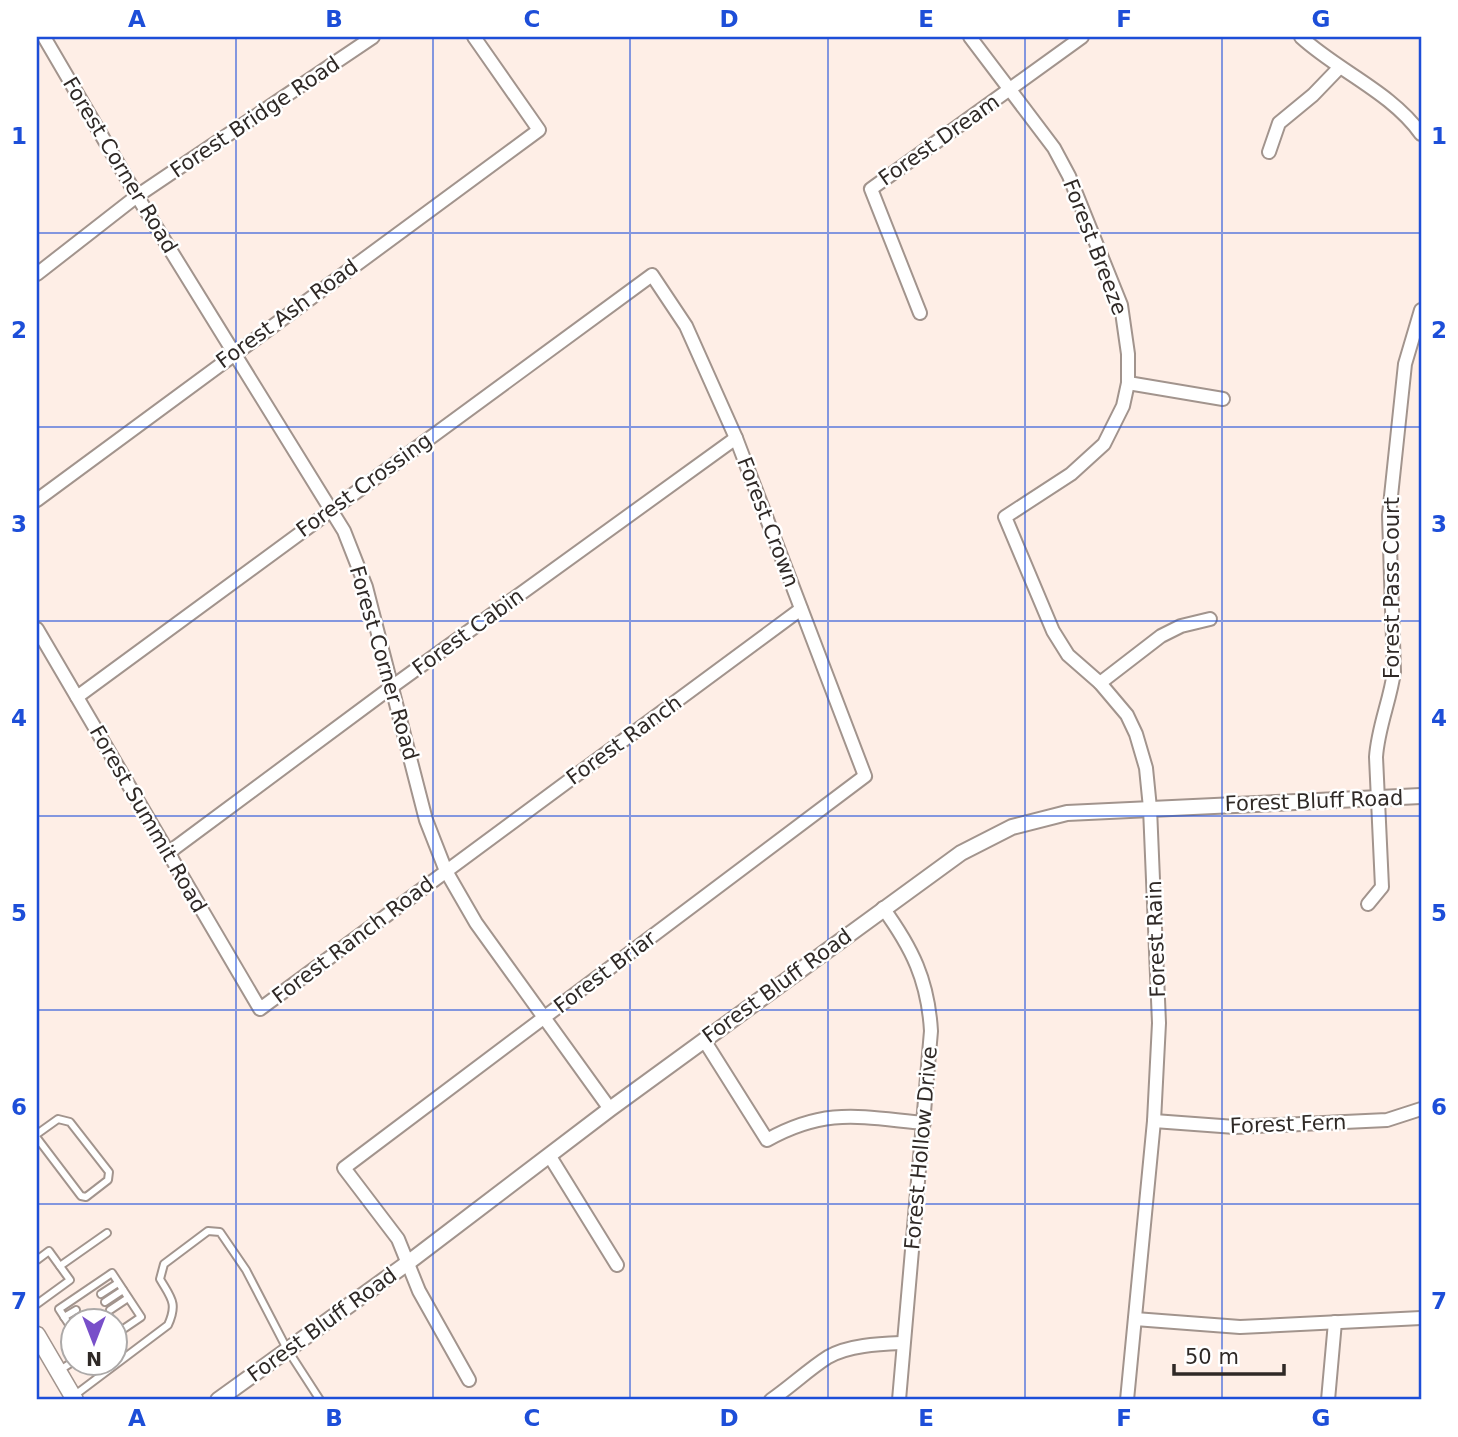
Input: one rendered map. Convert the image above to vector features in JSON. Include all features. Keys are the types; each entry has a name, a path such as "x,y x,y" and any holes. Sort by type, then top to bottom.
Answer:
{"main road":[{"path":"37,1335 74,1399"}],"street":[{"name":"Forest Corner Road","path":"44,37 137,196 344,531 366,586 426,820 446,871 476,923 610,1109"},
{"name":"Forest Bridge Road","path":"37,274 137,196 373,37"},
{"name":"Forest Ash Road","path":"37,500 538,130 474,37"},
{"name":"Forest Breeze","path":"971,37 1054,148 1069,176 1121,305 1127,332 1128,383 1118,420 1104,444 1071,474 1005,517"},
{"name":"Forest Dream","path":"920,313 871,188 1082,37"},
{"path":"1301,37 1339,68 1381,95 1413,122 1421,134"},
{"path":"1269,152 1279,123 1313,96 1339,68"},
{"name":"Forest Crown","path":"652,275 686,326 736,438 865,776"},
{"name":"Forest Crossing","path":"77,696 652,275"},
{"name":"Forest Pass Court","path":"1368,904 1382,887 1376,798 1377,739 1391,698 1394,672 1389,515 1405,365 1421,310"},
{"path":"1128,383 1223,399"},
{"name":"Forest Cabin","path":"168,853 393,686 736,438"},
{"name":"Forest Rain","path":"1005,517 1053,631 1068,655 1100,683 1126,715 1136,734 1146,768 1159,1023 1154,1121 1126,1400"},
{"name":"Forest Ranch","path":"446,871 801,609"},
{"path":"1100,683 1161,636 1181,626 1210,618"},
{"name":"Forest Summit Road","path":"37,629 260,1009"},
{"name":"Forest Briar","path":"409,1262 398,1239 344,1168 865,776"},
{"name":"Forest Bluff Road","path":"218,1400 409,1262 610,1109 883,908 961,853 1012,827 1067,813 1421,796"},
{"name":"Forest Ranch Road","path":"260,1009 446,871"},
{"name":"Forest Hollow Drive","path":"883,908 905,939 921,974 927,992 931,1031 899,1400"},
{"path":"704,1040 767,1140 804,1122 832,1116 924,1123"},
{"name":"Forest Fern","path":"1154,1121 1235,1127 1387,1120 1421,1109"},
{"path":"549,1155 617,1265"},
{"path":"409,1262 419,1291 469,1380"},
{"path":"1135,1319 1240,1327 1421,1318"},
{"path":"1328,1400 1335,1322"},
{"path":"771,1400 829,1357 877,1344 903,1343"}],"lane":[{"path":"58,1119 70,1122 109,1172 108,1180 86,1197 81,1196 37,1136 58,1119"},
{"path":"74,1399 168,1325 175,1310 160,1279 164,1264 208,1231 220,1232 246,1270 287,1349 320,1400"},
{"path":"61,1266 107,1233"},
{"path":"37,1260 49,1251 70,1280 37,1304"},
{"path":"60,1308 112,1273 141,1317 130,1324"},
{"path":"100,1294 118,1283"},
{"path":"105,1301 123,1290"},
{"path":"113,1308 128,1298"}]}
